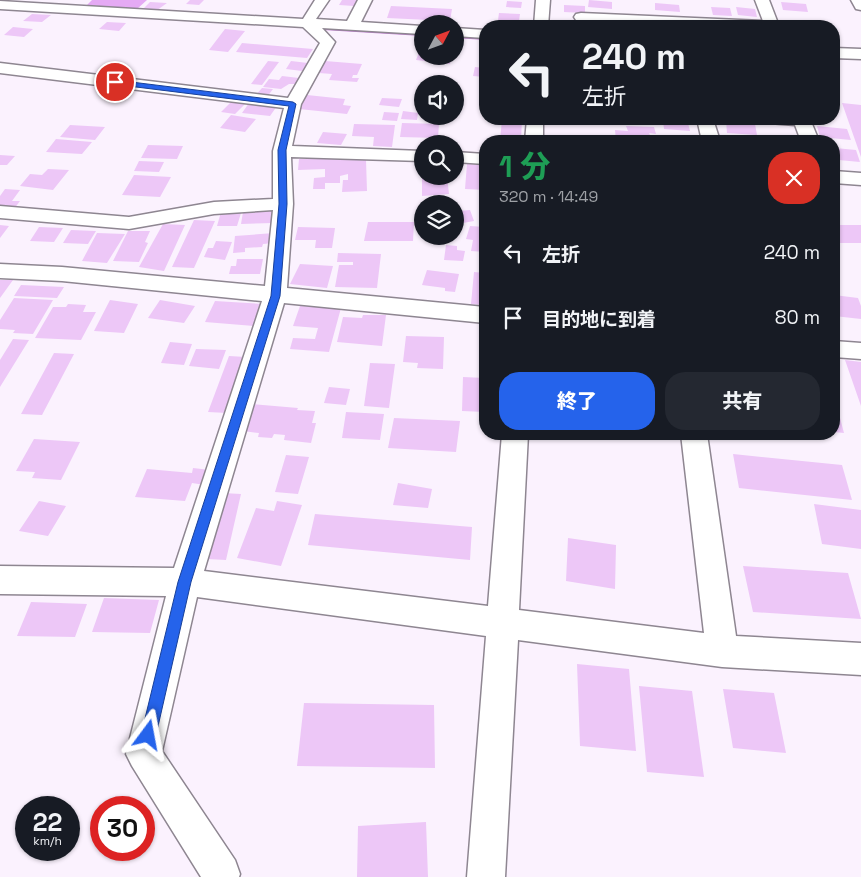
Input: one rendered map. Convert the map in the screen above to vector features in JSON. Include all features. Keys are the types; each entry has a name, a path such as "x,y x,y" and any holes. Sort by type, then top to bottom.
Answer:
{"street":[{"path":"164,15 176,0"},
{"path":"308,22 322,0"},
{"path":"352,26 365,0"},
{"path":"541,20 543,0"},
{"path":"762,0 770,20"},
{"path":"858,0 861,6"},
{"path":"0,5 414,30"},
{"path":"695,8 698,20"},
{"path":"582,17 625,14 665,20"},
{"path":"220,877 221,874 144,754 185,582 276,296 283,204 282,150 293,104 328,42 308,22"},
{"path":"464,33 479,34"},
{"path":"840,52 861,54"},
{"path":"0,68 293,104"},
{"path":"282,150 414,156"},
{"path":"464,158 479,159"},
{"path":"840,177 861,179"},
{"path":"0,212 129,223 214,208 283,204"},
{"path":"0,271 62,274 479,314"},
{"path":"840,349 861,351"},
{"path":"486,877 515,440"},
{"path":"695,440 722,650"},
{"path":"0,580 185,582 722,650 861,659"}],"shaded area":[{"path":"92,0 147,0 137,9 87,5"}],"building":[{"path":"190,0 204,0 199,5 186,4"},
{"path":"342,0 357,0 354,6 339,5"},
{"path":"589,0 612,2 612,9 588,7"},
{"path":"507,1 522,2 521,8 506,7"},
{"path":"150,2 167,3 156,11 143,9"},
{"path":"781,2 806,4 808,12 783,10"},
{"path":"655,3 679,5 680,12 655,10"},
{"path":"564,5 585,6 585,13 564,12"},
{"path":"391,6 452,9 451,15 414,15 414,19 387,18"},
{"path":"711,7 730,8 732,16 713,15"},
{"path":"736,7 755,9 757,17 738,15"},
{"path":"499,13 520,14 519,20 498,20"},
{"path":"32,14 51,15 42,22 23,21"},
{"path":"107,22 126,23 119,31 99,29"},
{"path":"13,27 33,29 24,37 4,35"},
{"path":"225,29 245,31 228,52 209,50"},
{"path":"242,43 313,49 307,58 236,52"},
{"path":"268,61 279,62 262,85 251,84"},
{"path":"291,61 308,63 302,71 286,69"},
{"path":"325,61 362,64 357,75 353,75 352,78 359,78 357,82 329,80 332,74 319,73"},
{"path":"475,67 479,67 479,76 473,76"},
{"path":"282,76 299,78 298,80 301,80 298,84 289,84 281,89 263,87 269,79 279,80"},
{"path":"262,88 273,89 267,97 255,96"},
{"path":"307,95 345,99 343,105 351,106 347,114 299,109"},
{"path":"382,98 402,99 399,107 379,105"},
{"path":"232,101 246,103 235,114 221,112"},
{"path":"249,103 277,106 270,116 242,113"},
{"path":"842,103 861,105 861,157"},
{"path":"403,111 414,112 414,120 401,119"},
{"path":"384,112 399,113 397,121 382,120"},
{"path":"231,115 256,119 245,132 220,128"},
{"path":"402,123 439,125 438,135 400,137"},
{"path":"354,124 395,125 392,147 373,146 374,137 352,136"},
{"path":"70,125 105,127 95,140 60,137"},
{"path":"501,125 522,125 521,135 501,135"},
{"path":"664,125 688,125 690,131 664,129"},
{"path":"726,125 755,125 757,135 727,133"},
{"path":"626,126 654,127 656,134 615,135 615,130 628,131"},
{"path":"817,126 847,129 851,140 840,139 840,135 819,135"},
{"path":"323,132 347,134 341,145 317,143"},
{"path":"56,139 92,142 82,154 46,152"},
{"path":"148,145 183,146 177,159 141,158"},
{"path":"840,148 856,150 860,162 840,160"},
{"path":"0,155 15,156 7,165 0,165"},
{"path":"340,158 340,160 366,160 367,191 342,192 343,180 348,180 348,174 340,176 340,183 325,183 325,189 313,189 314,178 325,177 325,169 298,170 299,159"},
{"path":"139,161 164,162 159,172 134,171"},
{"path":"467,164 479,165 479,190 465,189"},
{"path":"48,169 69,170 53,190 20,186 30,174 42,175"},
{"path":"134,175 171,177 160,197 122,195"},
{"path":"422,185 448,185 449,194 422,195"},
{"path":"5,189 20,190 12,201 20,201 14,209 0,208 0,196"},
{"path":"464,210 470,210 474,221 464,223"},
{"path":"275,211 273,223 241,224 243,212"},
{"path":"221,212 241,213 237,226 217,226"},
{"path":"194,220 215,221 194,268 172,267"},
{"path":"368,222 414,222 413,241 364,241"},
{"path":"163,224 185,225 164,271 139,267"},
{"path":"0,225 9,226 0,238"},
{"path":"840,225 861,225 861,243 840,243"},
{"path":"470,226 479,227 479,252 471,251 473,240 466,239"},
{"path":"39,227 63,228 54,242 30,241"},
{"path":"298,227 335,228 332,248 315,248 316,240 295,240"},
{"path":"71,230 96,231 88,244 63,243"},
{"path":"128,231 150,231 145,242 148,243 139,262 113,261"},
{"path":"97,233 125,234 107,263 82,261"},
{"path":"274,233 274,243 263,244 262,247 245,248 245,252 233,253 235,236"},
{"path":"216,241 232,242 225,260 204,257 208,248 213,248"},
{"path":"446,245 457,246 457,250 465,251 463,261 444,260"},
{"path":"338,253 381,254 377,288 335,287 339,265 353,265 353,262 337,262"},
{"path":"237,259 263,259 260,274 229,274 231,266 236,266"},
{"path":"300,264 333,266 327,288 290,284"},
{"path":"427,270 459,274 455,292 445,291 445,288 422,285"},
{"path":"474,272 479,272 479,305 471,304"},
{"path":"0,280 13,280 0,298"},
{"path":"21,285 64,287 57,298 14,296"},
{"path":"840,296 858,298 861,306 861,319 840,317"},
{"path":"14,298 53,300 33,334 13,333 15,330 0,329 0,320"},
{"path":"110,300 138,304 124,333 94,331"},
{"path":"160,300 195,306 184,323 148,318"},
{"path":"215,301 262,304 254,326 205,322"},
{"path":"68,304 86,305 83,312 96,312 81,340 35,338 53,307 66,307"},
{"path":"300,306 341,308 329,352 290,349 293,338 315,339 318,328 293,326"},
{"path":"363,315 386,315 382,346 337,342 343,317 362,318"},
{"path":"406,336 444,337 443,369 417,368 418,363 403,362"},
{"path":"13,339 29,340 0,387 0,360"},
{"path":"170,342 192,344 184,365 161,363"},
{"path":"196,349 226,350 219,369 189,366"},
{"path":"54,353 74,354 42,415 21,414"},
{"path":"229,356 246,357 227,413 208,412"},
{"path":"845,360 861,362 861,406"},
{"path":"370,363 395,364 389,408 364,406"},
{"path":"463,377 479,378 479,412 462,411"},
{"path":"329,387 350,389 346,405 324,403"},
{"path":"252,404 315,411 312,423 316,423 311,443 284,440 285,435 274,434 272,438 258,437 259,433 243,431"},
{"path":"346,412 384,414 380,440 342,438"},
{"path":"394,418 460,421 456,452 388,448"},
{"path":"840,418 844,433 840,433"},
{"path":"34,439 80,442 61,480 32,478 35,472 16,471"},
{"path":"733,454 842,465 852,500 739,488"},
{"path":"286,455 309,457 298,494 275,492"},
{"path":"193,468 210,470 205,485 192,483 185,501 135,497 147,469 192,473"},
{"path":"398,483 432,489 428,508 393,505"},
{"path":"223,493 241,494 226,560 207,559"},
{"path":"39,501 66,506 48,536 19,531"},
{"path":"277,501 302,505 281,566 237,558 256,508 274,511"},
{"path":"814,504 861,510 861,549 822,544"},
{"path":"315,514 472,527 470,560 308,545"},
{"path":"568,538 616,545 615,589 566,581"},
{"path":"743,566 848,573 861,619 753,612"},
{"path":"104,598 159,600 150,633 92,632"},
{"path":"31,602 87,604 75,637 17,636"},
{"path":"577,664 629,669 636,751 580,746"},
{"path":"639,686 692,691 704,777 647,772"},
{"path":"723,689 774,693 786,753 733,748"},
{"path":"304,703 434,705 435,768 297,766"},
{"path":"426,822 428,877 357,877 358,826"}],"waterway":[{"path":"324,29 414,35"},
{"path":"464,38 479,39"},
{"path":"840,58 861,59"}],"route":[{"path":"115,82 293,104 282,150 283,204 276,296 185,582 148,735"}]}
